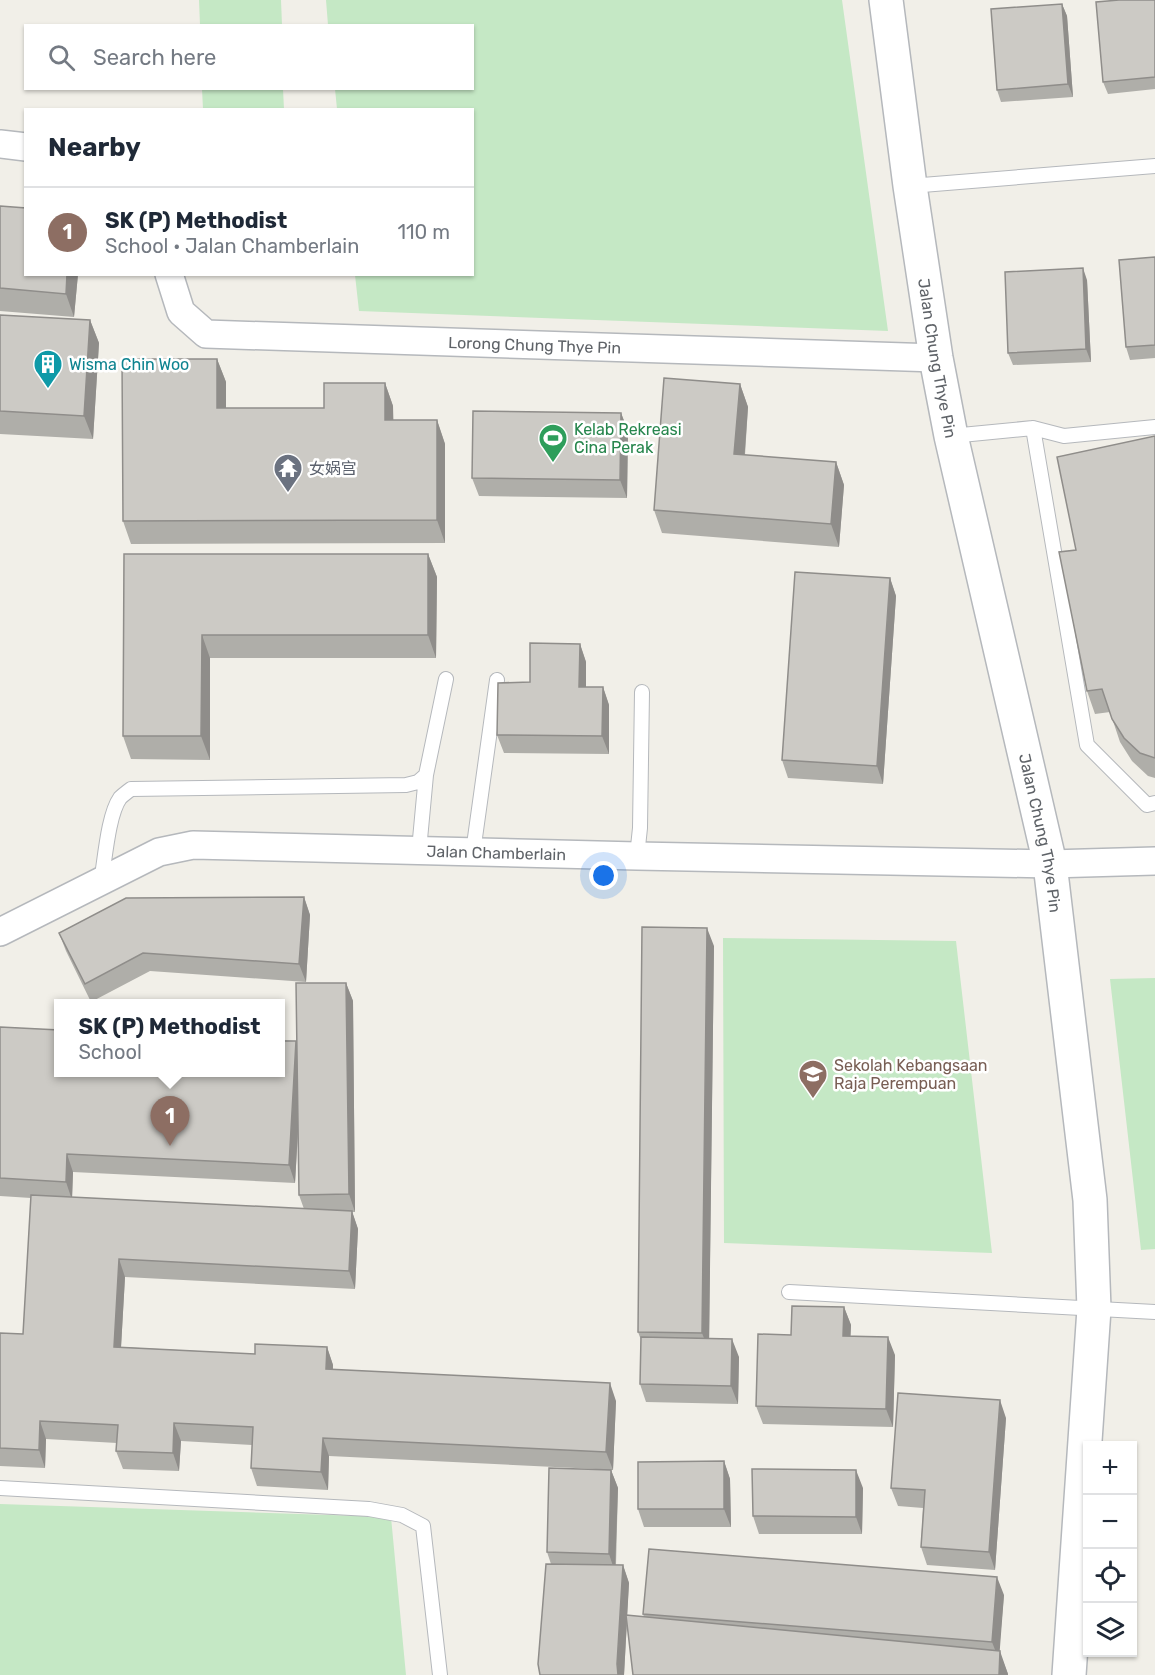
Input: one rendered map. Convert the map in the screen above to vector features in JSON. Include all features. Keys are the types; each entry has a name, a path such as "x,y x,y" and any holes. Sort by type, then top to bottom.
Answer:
{"street":[{"name":"Jalan Chung Thye Pin","path":"886,0 910,186 936,358 951,436 1050,864 1090,1200 1094,1309 1069,1675"},
{"path":"0,144 24,147"},
{"name":"Lorong Chung Thye Pin","path":"169,276 181,312 206,334 936,358"},
{"name":"Jalan Chamberlain","path":"0,932 159,852 193,845 1050,864 1155,861"}],"lane":[{"path":"910,186 1155,166"},
{"path":"951,436 1033,428 1064,436 1155,427"},
{"path":"1033,428 1087,744 1147,805 1155,803"},
{"path":"418,850 426,775 446,679"},
{"path":"473,852 497,680"},
{"path":"638,856 642,692"},
{"path":"101,882 115,808 121,797 131,789 406,785 418,782 426,775"},
{"path":"789,1292 1155,1312"},
{"path":"0,1488 369,1509 402,1515 423,1526 440,1675"}],"green space":[{"path":"199,0 281,0 282,24 200,24"},
{"path":"326,0 842,0 888,331 359,311 355,276 474,276 474,108 337,108 335,90 474,90 474,24 328,24"},
{"path":"202,90 283,90 284,108 203,108"},
{"path":"723,938 956,941 992,1253 724,1243"},
{"path":"1155,978 1155,1249 1141,1250 1110,979"},
{"path":"0,1504 391,1517 406,1675 0,1675"}],"building":[{"path":"1155,0 1155,77 1103,82 1096,2"},
{"path":"1062,4 1068,84 997,90 991,9"},
{"path":"0,206 24,208 24,276 67,276 66,294 0,288"},
{"path":"1155,257 1155,345 1126,347 1119,260"},
{"path":"1083,268 1086,349 1008,353 1005,272"},
{"name":"Wisma Chin Woo","path":"0,315 90,320 84,416 0,411"},
{"name":"女娲宫","path":"122,359 217,359 217,408 324,408 324,383 385,383 385,420 437,420 437,520 123,521"},
{"path":"664,378 740,384 734,454 836,462 831,524 654,510"},
{"name":"Kelab Rekreasi Cina Perak","path":"473,411 621,413 620,480 472,478"},
{"path":"1155,436 1155,758 1140,753 1124,738 1112,719 1102,689 1087,691 1059,552 1076,550 1057,457"},
{"path":"124,554 428,554 428,635 202,635 201,736 123,736"},
{"path":"795,572 890,578 877,766 782,760"},
{"path":"530,643 580,644 579,687 603,687 602,736 497,735 498,683 530,682"},
{"path":"304,897 299,964 143,953 85,984 59,933 126,898"},
{"path":"642,927 707,928 702,1333 638,1332"},
{"path":"296,983 346,983 349,1194 299,1195"},
{"path":"0,1027 54,1030 54,1077 285,1077 285,1041 296,1041 289,1165 67,1154 66,1182 0,1178"},
{"path":"31,1195 352,1211 349,1271 119,1259 114,1347 255,1354 255,1344 327,1347 326,1369 610,1383 606,1452 323,1438 321,1472 251,1468 253,1427 174,1423 173,1453 116,1451 118,1425 40,1421 39,1450 0,1448 0,1333 23,1334"},
{"path":"792,1306 844,1307 843,1336 888,1337 886,1409 756,1406 758,1334 791,1335"},
{"path":"641,1337 732,1339 731,1386 640,1384"},
{"path":"898,1393 1000,1400 989,1552 921,1547 925,1490 891,1488"},
{"path":"724,1461 724,1509 638,1509 638,1462"},
{"path":"549,1468 611,1470 609,1554 547,1552"},
{"path":"752,1469 856,1470 856,1517 753,1516"},
{"path":"649,1549 997,1577 992,1642 643,1614"},
{"path":"546,1564 623,1565 618,1675 540,1675 538,1664"},
{"path":"626,1615 1000,1651 999,1675 633,1675"}],"place":[{"name":"Wisma Chin Woo","path":"48,390"},
{"name":"Kelab Rekreasi Cina Perak","path":"553,464"},
{"name":"女娲宫","path":"288,494"},
{"name":"Sekolah Kebangsaan Raja Perempuan","path":"813,1100"},
{"name":"SK (P) Methodist","path":"170,1146"}]}
